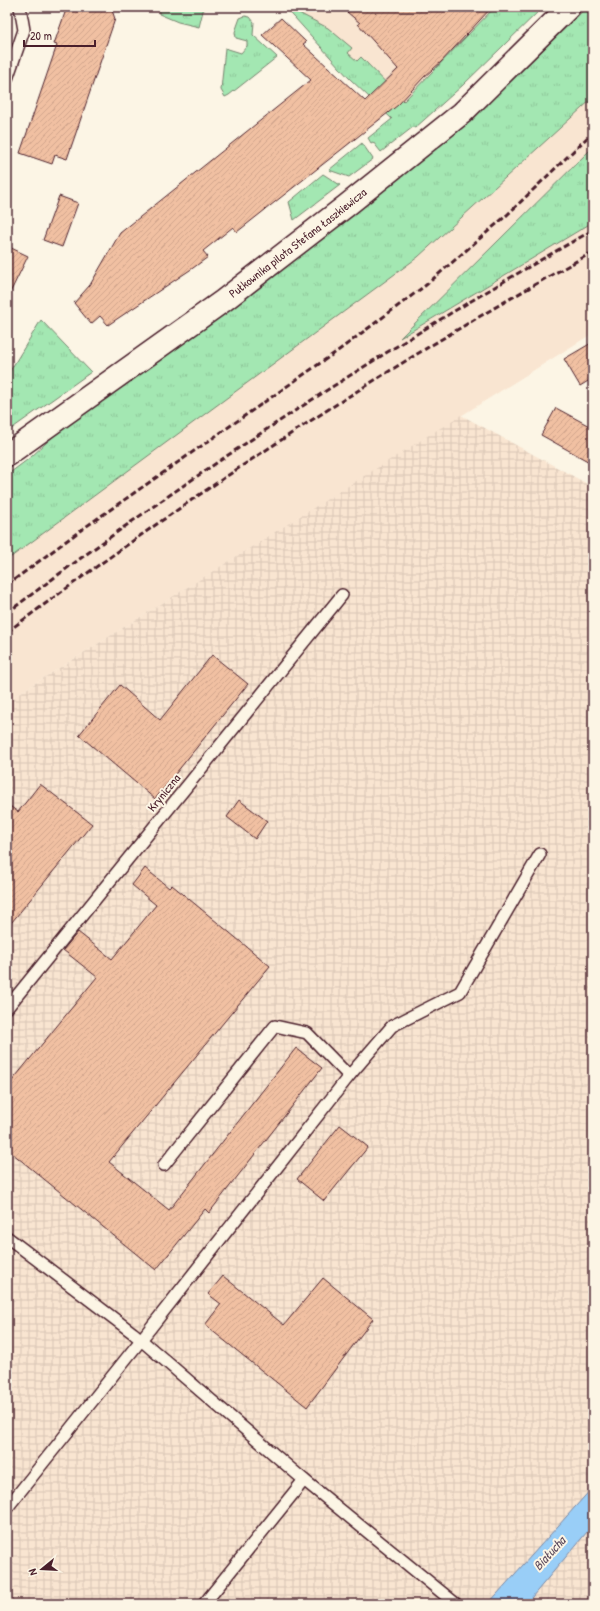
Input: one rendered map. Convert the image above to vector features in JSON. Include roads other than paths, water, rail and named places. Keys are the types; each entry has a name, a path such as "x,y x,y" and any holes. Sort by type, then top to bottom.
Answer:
{"street":[{"name":"Pułkownika pilota Stefana Łaszkiewicza","path":"7,455 223,301 346,206 462,113 570,7"}],"lane":[{"path":"7,79 24,30 20,7"},
{"name":"Kryniczna","path":"7,1008 342,595"},
{"path":"7,1508 142,1340 348,1076 392,1026 460,992 540,854"},
{"path":"164,1165 275,1026 307,1033 348,1076"},
{"path":"7,1237 142,1340 304,1480 456,1604"},
{"path":"204,1604 304,1480"}],"water":[{"name":"Białucha","path":"593,1487 593,1525 526,1604 488,1604"}],"railway":[{"path":"7,585 81,530 339,350 426,285 507,215 593,132"},
{"path":"7,613 148,510 294,412 442,319 593,230"},
{"path":"7,632 149,530 294,432 442,339 593,252"}]}
